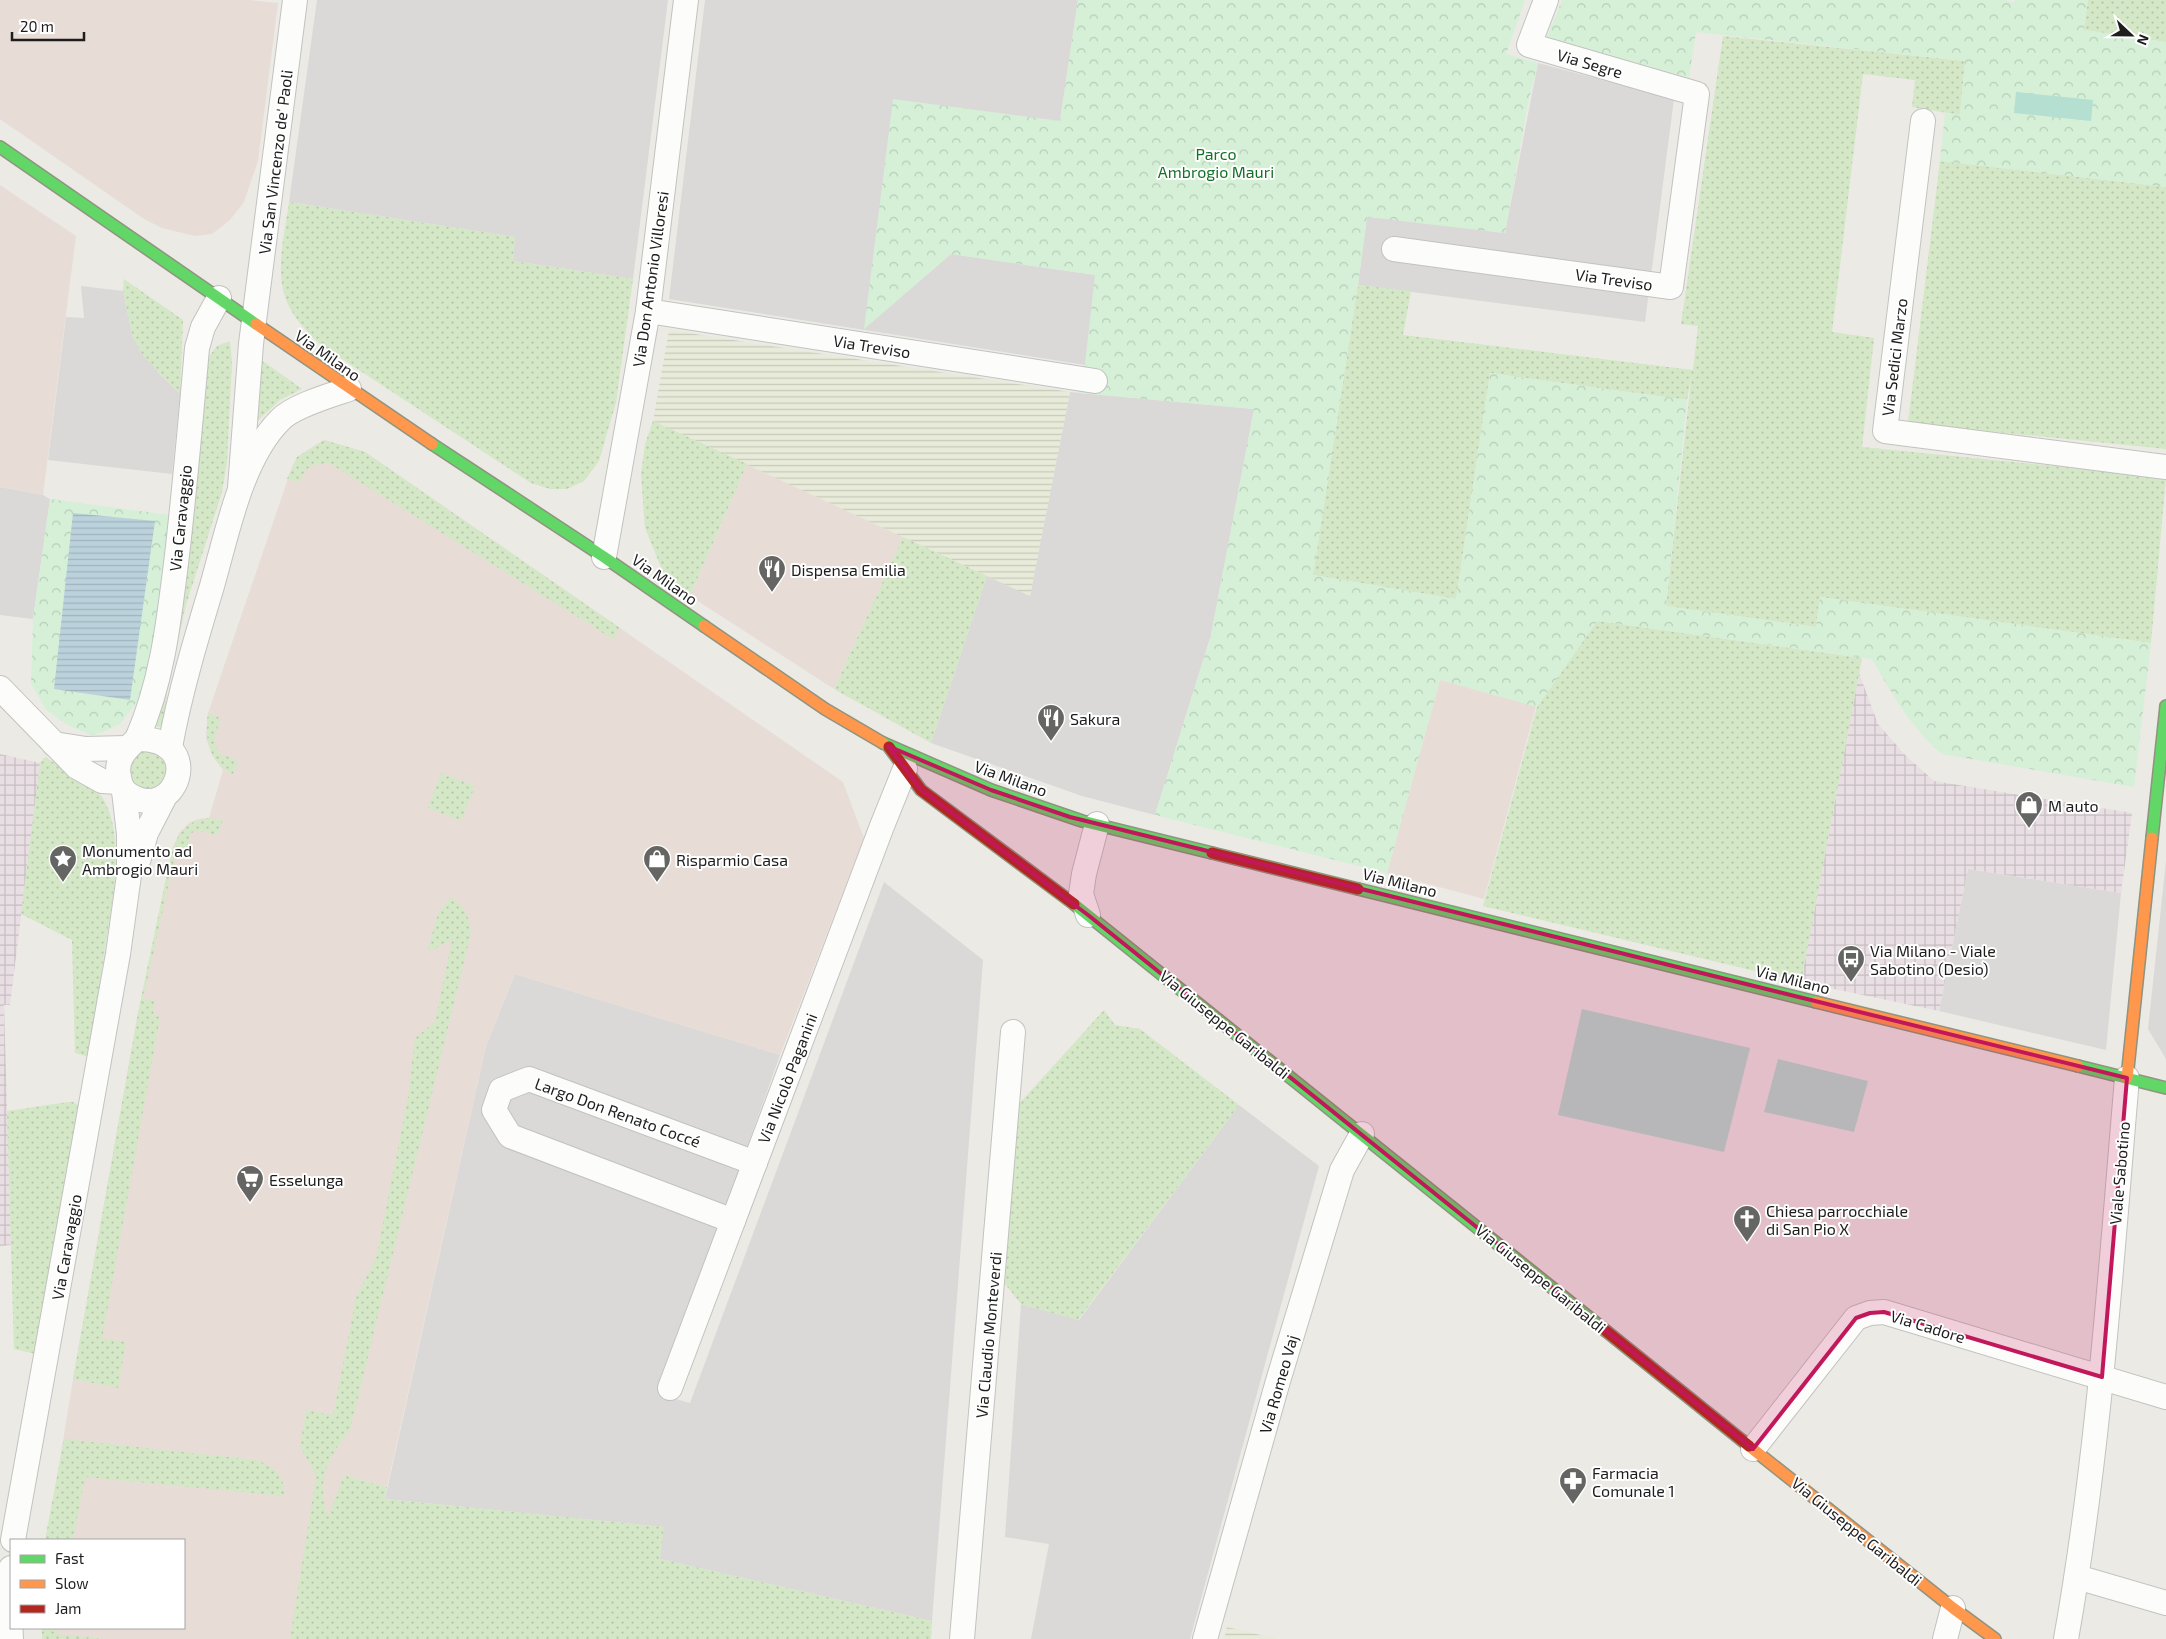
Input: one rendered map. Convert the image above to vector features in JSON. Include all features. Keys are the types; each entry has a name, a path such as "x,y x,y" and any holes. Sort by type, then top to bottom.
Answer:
{"main road":[{"name":"Via Milano","path":"0,147 349,389 604,557 825,709 888,746 991,790 1097,824 2166,1088"},
{"name":"Viale Sabotino","path":"2126,1078 2166,706"},
{"name":"Via Giuseppe Garibaldi","path":"888,746 921,790 1088,915 1753,1449 1953,1608 1995,1639"}],"street":[{"name":"Via San Vincenzo de' Paoli","path":"254,323 296,0"},
{"name":"Via Don Antonio Villoresi","path":"604,557 648,311 686,0"},
{"name":"Via Segre","path":"1546,0 1529,45 1697,94"},
{"name":"Via Treviso","path":"1394,249 1671,287 1697,94"},
{"name":"Via Sedici Marzo","path":"1923,121 1885,431 2166,467"},
{"name":"Via Caravaggio","path":"132,743 156,689 170,615 197,348 203,327 219,298"},
{"name":"Via Treviso","path":"648,311 1095,381"},
{"path":"240,488 254,323"},
{"path":"170,747 179,699 240,488 263,440 281,418 324,397 349,389"},
{"path":"0,688 77,767 102,781 122,786"},
{"path":"54,744 86,749 132,743 157,740 170,747 176,756 179,766 178,777 173,789 155,801 133,798 122,786 117,771 118,760 132,743"},
{"name":"Via Nicolò Paganini","path":"670,1388 905,769"},
{"name":"Via Caravaggio","path":"118,954 129,875 129,834 122,786"},
{"name":"Via Caravaggio","path":"14,1539 118,954 136,869 146,833 164,796"},
{"path":"1088,915 1081,894 1084,874 1097,824"},
{"name":"Via Claudio Monteverdi","path":"962,1639 1013,1032"},
{"name":"Viale Sabotino","path":"2066,1639 2077,1577 2102,1377 2126,1078"},
{"name":"Largo Don Renato Coccé","path":"734,1221 510,1136 494,1110 501,1090 529,1079 755,1163"},
{"name":"Via Romeo Vaj","path":"1205,1639 1278,1381 1342,1170 1362,1134"},
{"name":"Via Cadore","path":"1753,1449 1856,1318 1870,1313 1884,1312 2166,1397"},
{"path":"0,1597 10,1554"},
{"path":"2077,1577 2166,1603"},
{"path":"10,1585 10,1639"},
{"path":"1945,1639 1953,1608"}],"highlighted area":[{"path":"888,746 991,790 1070,817 2127,1078 2102,1377 1884,1312 1870,1313 1856,1318 1753,1449 1088,915 921,790"}],"shaded area":[{"path":"0,0 250,0 278,3 258,161 244,202 230,220 212,234 195,236 162,228 144,219 0,119"},
{"path":"317,0 668,0 633,279 513,261 515,237 289,202"},
{"path":"705,0 1078,0 1060,121 865,328 951,254 1096,275 1085,365 669,299"},
{"path":"1538,63 1674,99 1645,322 1358,285 1367,216 1505,233"},
{"path":"0,185 76,236 43,495 0,487"},
{"path":"81,286 123,291 133,338 158,372 180,394 172,474 48,460 66,317 84,318"},
{"path":"1070,392 1254,409 1211,635 1155,815 1082,796 931,743 987,576 1030,595"},
{"path":"324,440 365,452 843,782 864,838 780,1055 515,974 486,1046 387,1487 344,1475 312,1639 42,1639 42,1629 185,1629 185,1539 47,1539 73,1379 138,1013 172,850 179,833 189,823 198,819 209,818 223,770 212,755 206,738 208,713 297,457"},
{"path":"747,464 903,537 834,689 690,596"},
{"path":"0,487 43,495 50,499 33,619 0,615"},
{"path":"1859,673 1878,724 1906,756 1934,781 2132,813 2121,893 1968,869 1939,1011 1801,982"},
{"path":"1440,680 1536,706 1484,899 1387,873"},
{"path":"0,754 40,763 10,1005 4,1005 11,1245 0,1246"},
{"path":"2166,861 2166,1059 2148,1029"},
{"path":"1968,869 2121,893 2106,1050 1939,1011"},
{"path":"884,882 983,960 932,1621 660,1559 663,1527 385,1499 486,1046 515,974 780,1055 659,1394 690,1403"},
{"path":"1239,1105 1319,1166 1190,1639 1031,1639 1049,1544 1005,1537 1021,1304 1079,1320"}],"green space":[{"name":"Parco Ambrogio Mauri","path":"1078,0 1525,0 1506,54 1538,63 1528,103 1505,233 1367,217 1313,575 1456,599 1490,373 1687,400 1666,606 1816,627 1820,597 2151,643 2134,787 1942,754 1911,721 1872,659 1597,621 1537,707 1440,680 1387,873 1155,815 1211,635 1254,409 1079,393 1085,365 1095,275 951,254 864,329 893,99 1060,121"},
{"path":"1562,0 2005,0 2014,3 2015,0 2088,0 2084,30 2166,42 2166,187 1940,161 1945,113 1960,114 1965,61 1696,32 1689,78 1547,37"},
{"path":"2088,0 2166,0 2166,42 2084,30"},
{"path":"1723,36 1965,61 1960,115 1912,107 1915,80 1863,74 1832,332 1874,338 1862,447 2166,477 2151,643 1820,597 1816,627 1666,606 1692,372 1687,400 1490,373 1456,599 1313,575 1358,285 1411,291 1403,335 1693,370 1698,326 1681,324"},
{"path":"2016,92 2093,100 2091,121 2014,113"},
{"path":"1940,161 2166,187 2166,449 1908,423"},
{"path":"289,202 515,237 513,261 633,279 616,402 599,461 584,481 567,489 550,489 531,483 321,345 293,314 283,290 281,265"},
{"path":"124,279 183,320 180,394 144,357 133,338 123,291"},
{"path":"669,330 1070,392 1030,596 653,421"},
{"path":"230,341 232,362 227,462 222,492 186,605 167,689 164,728 149,724 201,367 217,346"},
{"path":"260,359 302,389 280,400 251,427"},
{"path":"653,421 747,464 690,596 663,572 645,528 641,475 645,444"},
{"path":"324,440 365,452 620,628 613,639 329,463 318,464 307,469 300,483 287,479 297,457"},
{"path":"50,499 170,515 149,667 141,696 120,724 91,735 68,725 46,710 31,683 33,619"},
{"path":"903,537 987,576 931,743 834,689"},
{"path":"1597,621 1862,658 1801,982 1483,906 1537,707"},
{"path":"208,713 220,718 214,742 219,753 238,761 233,774 218,764 213,757 208,740"},
{"path":"151,748 171,765 160,789 142,792 128,779 128,765 134,755"},
{"path":"45,757 95,788 106,804 113,823 116,845 114,891 89,1057 75,1053 72,940 21,914 40,763"},
{"path":"441,773 475,786 461,821 428,808"},
{"path":"209,818 223,820 217,835 197,830 190,834 188,853 176,851 143,999 155,1001 153,1015 160,1017 102,1339 126,1342 118,1388 73,1379 138,1013 172,850 178,837 190,824"},
{"path":"450,897 463,907 469,921 471,933 350,1430 335,1451 326,1470 323,1492 328,1517 344,1475 387,1487 385,1499 664,1527 660,1559 932,1621 931,1639 290,1639 316,1476 300,1446 306,1410 333,1415 356,1297 376,1258 408,1097 415,1038 435,1022 452,940 427,952 438,914"},
{"path":"1582,1009 1750,1048 1724,1152 1558,1115"},
{"path":"1104,1010 1115,1025 1140,1029 1239,1105 1078,1320 1021,1304 1005,1284 1017,1106"},
{"path":"1778,1059 1868,1081 1854,1132 1764,1112"},
{"path":"73,1102 80,1106 36,1354 14,1349 7,1111"},
{"path":"64,1439 257,1460 274,1469 281,1477 283,1483 284,1496 85,1477 73,1539 45,1539"},
{"path":"1227,1627 1277,1639 1224,1639"},
{"path":"42,1629 57,1629 56,1634 104,1639 42,1639"}],"water":[{"path":"73,513 155,521 130,700 54,689"}],"traffic: fast":[{"path":"0,147 256,324"},
{"path":"432,444 604,557 704,626"},
{"path":"2152,838 2166,706"},
{"path":"883,743 991,790 1082,821 1212,853"},
{"path":"1358,889 1816,1002"},
{"path":"1074,904 1606,1331"},
{"path":"2078,1066 2166,1088"}],"traffic: slow":[{"path":"256,324 432,444"},
{"path":"704,626 825,709 883,743"},
{"path":"2127,1078 2152,838"},
{"path":"1816,1002 2078,1066"},
{"path":"1749,1446 1953,1608 1995,1639"}],"traffic: jam":[{"path":"889,747 921,790 1074,904"},
{"path":"1212,853 1358,889"},
{"path":"1606,1331 1749,1446"}],"place":[{"name":"Dispensa Emilia","path":"772,593"},
{"name":"Sakura","path":"1051,742"},
{"name":"M auto","path":"2029,829"},
{"name":"Monumento ad Ambrogio Mauri","path":"63,883"},
{"name":"Risparmio Casa","path":"657,883"},
{"name":"Via Milano - Viale Sabotino (Desio)","path":"1851,983"},
{"name":"Esselunga","path":"250,1203"},
{"name":"Chiesa parrocchiale di San Pio X","path":"1747,1243"},
{"name":"Farmacia Comunale 1","path":"1573,1505"}]}
